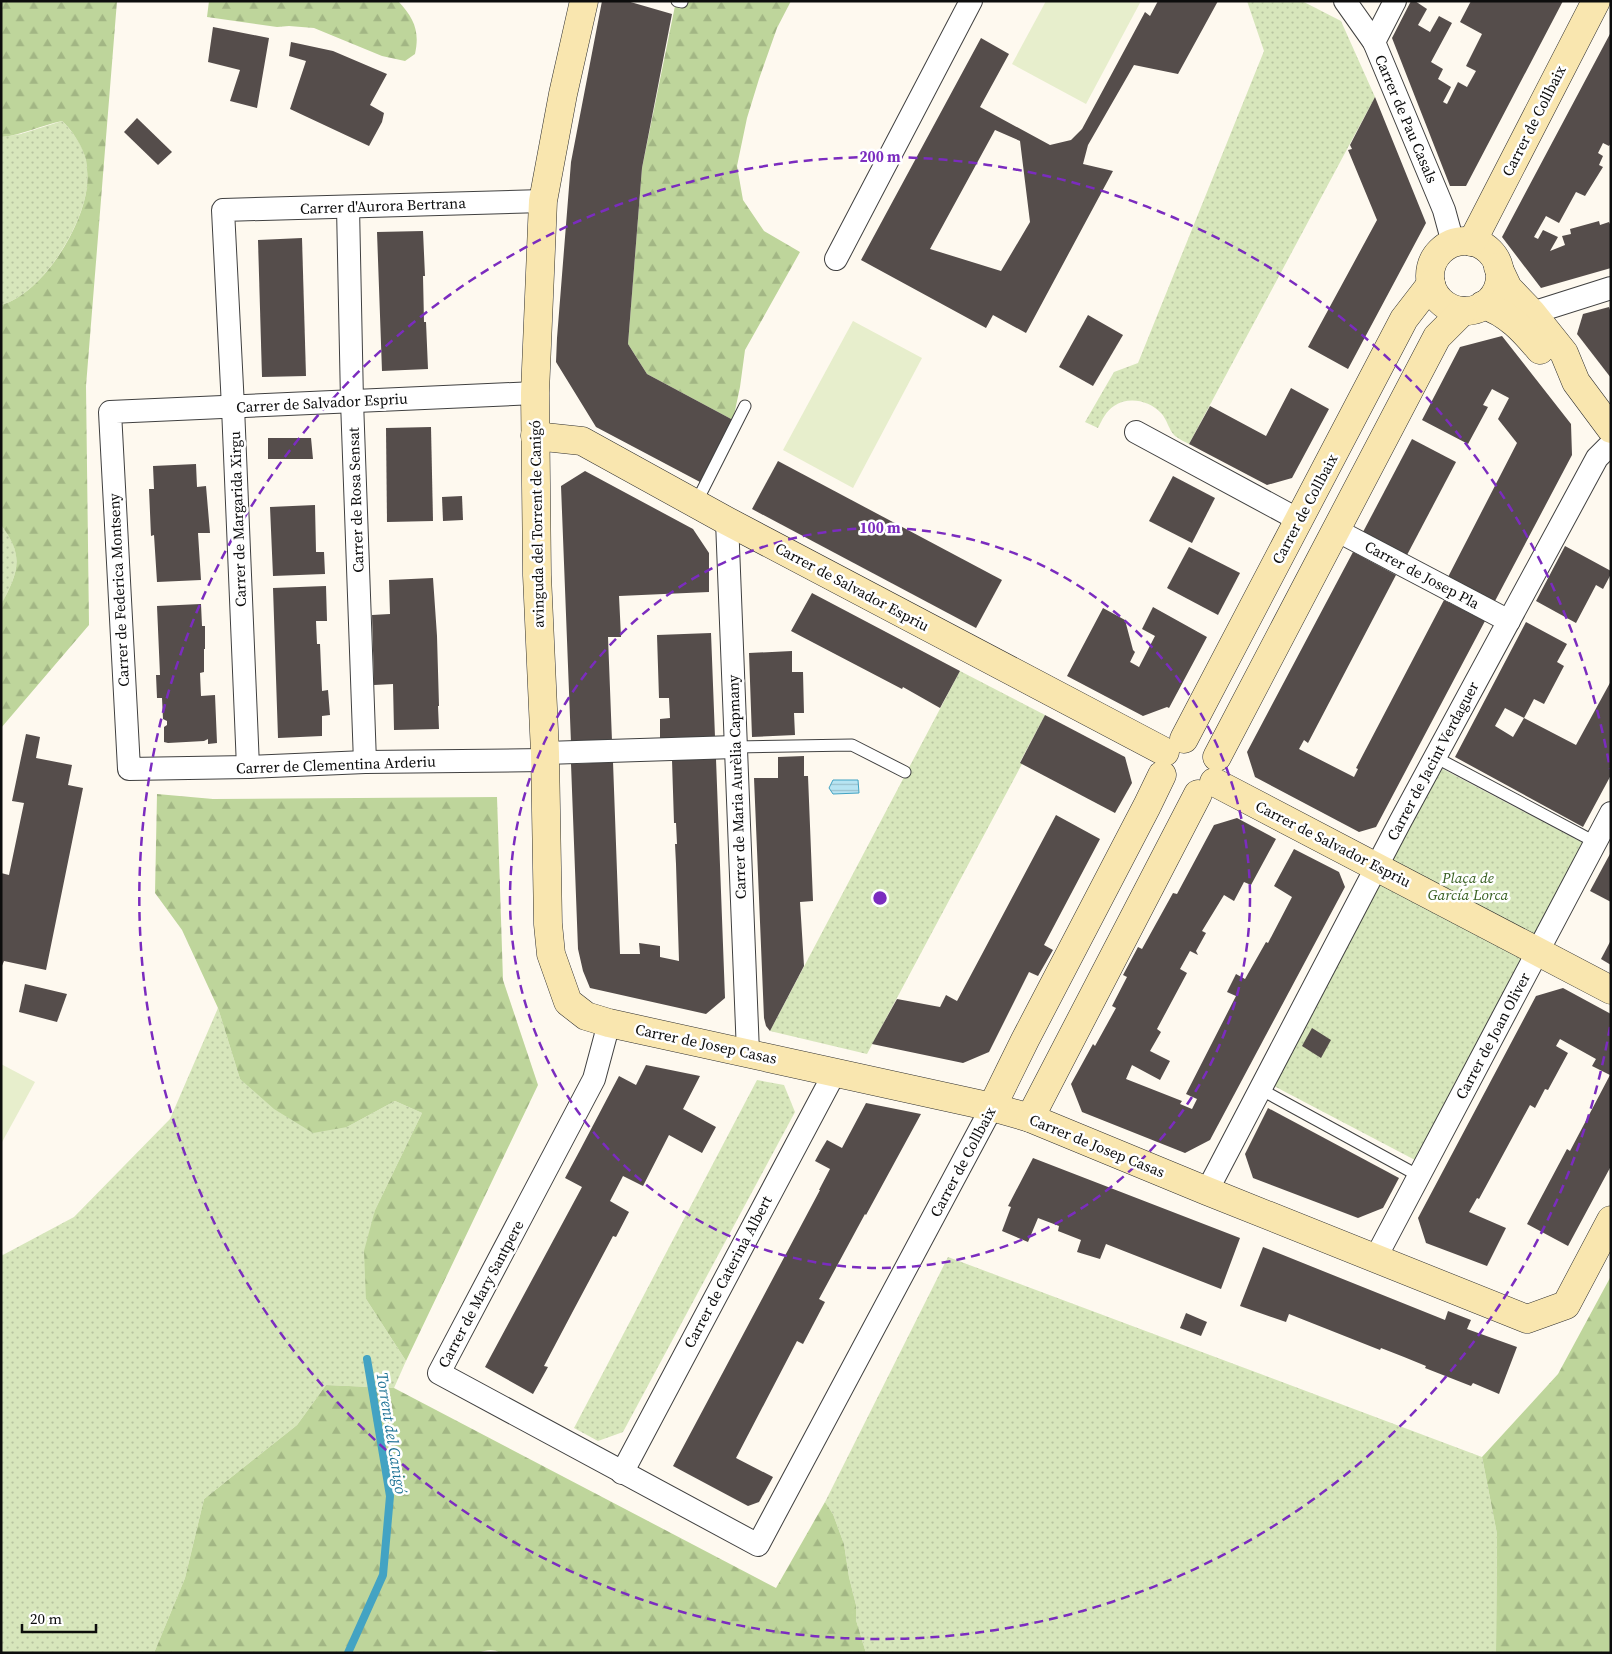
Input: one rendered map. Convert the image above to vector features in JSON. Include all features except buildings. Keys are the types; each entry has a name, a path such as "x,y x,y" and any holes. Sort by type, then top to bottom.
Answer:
{"street":[{"name":"avinguda del Torrent de Canigó","path":"584,1 563,94 543,201 535,393 536,575 544,756 548,924 551,954 568,1002 586,1016 609,1023"},
{"path":"836,260 971,1"},
{"name":"Carrer de Pau Casals","path":"1344,1 1374,42 1444,210 1462,242"},
{"path":"1374,42 1396,1"},
{"name":"Carrer de Collbaix","path":"1462,242 1596,1"},
{"name":"Carrer d'Aurora Bertrana","path":"223,210 543,201"},
{"name":"Carrer de Rosa Sensat","path":"348,206 352,401 365,762"},
{"name":"Carrer de Margarida Xirgu","path":"223,210 248,767"},
{"path":"1576,382 1552,364 1521,328 1495,308 1452,308 1442,302 1435,294 1431,284 1430,271 1434,259 1442,249 1462,242 1481,245 1489,251 1497,263 1508,288 1564,353 1576,382 1611,428"},
{"path":"1030,1118 1210,778 1437,337 1473,308 1491,298 1497,288 1499,278 1498,267"},
{"name":"Carrer de Collbaix","path":"758,1545 992,1107 1147,806 1170,755 1299,520 1404,319 1431,284"},
{"path":"1532,314 1611,288"},
{"name":"Carrer de Salvador Espriu","path":"110,412 535,393"},
{"name":"Carrer de Federica Montseny","path":"110,412 129,769"},
{"path":"1136,432 1299,520"},
{"name":"Carrer de Salvador Espriu","path":"535,436 582,441 727,521 1170,755"},
{"name":"Carrer de Jacint Verdaguer","path":"1207,1191 1435,757 1597,458 1611,444"},
{"name":"Carrer de Maria Aurèlia Capmany","path":"727,521 748,1053"},
{"name":"Carrer de Josep Pla","path":"1336,530 1509,621"},
{"path":"1194,738 1204,742 1212,748 1210,778 1189,796 1176,792 1169,786 1170,755 1194,738"},
{"name":"Carrer de Clementina Arderiu","path":"129,769 248,767 736,747"},
{"name":"Carrer de Salvador Espriu","path":"1210,778 1611,990"},
{"name":"Carrer de Joan Oliver","path":"1375,1259 1611,813"},
{"name":"Carrer de Josep Casas","path":"609,1023 992,1107 1030,1118 1527,1319 1566,1305 1611,1220"},
{"name":"Carrer de Mary Santpere","path":"609,1023 594,1079 439,1373 758,1545"},
{"name":"Carrer de Caterina Albert","path":"622,1473 835,1072"}],"lane":[{"path":"696,503 745,406"},
{"path":"736,747 852,745 905,772"},
{"path":"1435,757 1595,842"},
{"path":"1260,1090 1419,1176"}],"green space":[{"path":"1,1 117,1 86,386 89,625 1,728 1,605 15,574 16,555 9,536 1,525 1,305 31,288 58,257 78,220 84,202 87,180 86,160 80,144 62,121 1,137"},
{"path":"209,1 398,1 412,19 414,25 417,38 415,54 405,61 382,56 314,28 277,27 207,17"},
{"path":"676,1 791,1 777,28 759,79 747,118 737,166 743,200 764,231 800,252 745,350 733,420 647,374 628,344 642,168"},
{"path":"1046,1 1141,1 1086,104 1012,64"},
{"path":"1247,1 1302,1 1341,21 1375,97 1189,444 1173,434 1163,416 1145,402 1132,400 1114,406 1106,413 1098,428 1085,422 1114,372 1138,363 1264,51"},
{"path":"62,121 77,139 85,154 87,186 84,202 69,238 45,273 16,298 1,305 1,137 21,134"},
{"path":"853,321 922,358 853,488 783,450"},
{"path":"1,525 14,546 16,564 12,583 1,605"},
{"path":"960,671 1045,715 1020,762 1022,764 867,1054 770,1031"},
{"name":"Plaça de García Lorca","path":"1439,767 1583,843 1415,1160 1272,1085"},
{"path":"157,794 213,799 497,797 503,980 538,1085 406,1361 366,1299 364,1251 375,1210 422,1113 395,1101 347,1127 313,1133 274,1109 240,1079 218,1008 182,930 155,893"},
{"path":"218,1008 240,1079 347,1127 395,1101 422,1113 375,1210 366,1299 406,1361 394,1388 326,1385 297,1425 204,1499 185,1578 154,1653 1,1653 1,1256 74,1217 170,1119"},
{"path":"1,1064 35,1082 1,1144"},
{"path":"757,1080 784,1085 795,1112 623,1432 598,1441 574,1428"},
{"path":"948,1257 1482,1457 1497,1534 1496,1653 866,1653 856,1620 856,1605 844,1544 833,1514 825,1502"},
{"path":"1611,1276 1611,1653 1496,1653 1497,1534 1482,1457 1558,1374"},
{"path":"326,1385 394,1388 776,1588 825,1502 833,1514 844,1544 856,1605 856,1620 866,1653 500,1653 490,1650 479,1653 154,1653 185,1578 204,1499 297,1425"}],"water":[{"path":"833,780 858,780 859,793 833,794 829,788"}],"waterway":[{"name":"Torrent del Canigó","path":"348,1653 383,1575 390,1496 367,1359"}]}
